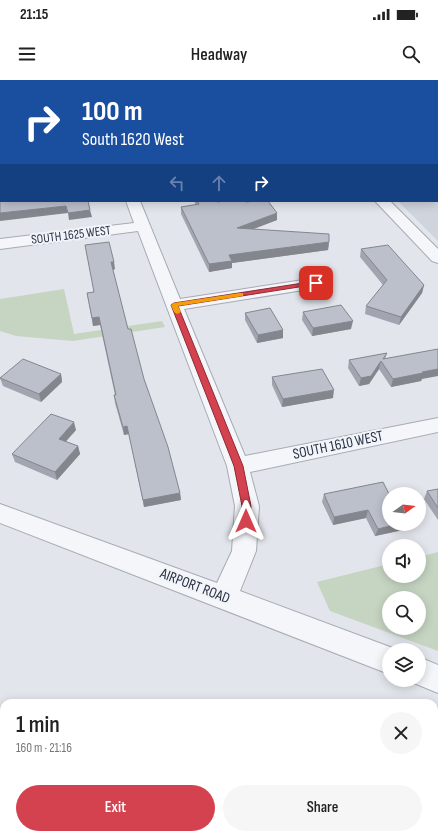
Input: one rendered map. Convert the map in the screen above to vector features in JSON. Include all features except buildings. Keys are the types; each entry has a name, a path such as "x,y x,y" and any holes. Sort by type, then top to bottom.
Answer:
{"street":[{"path":"134,202 238,466 247,506 244,551 224,598"},
{"path":"383,202 438,258"},
{"name":"SOUTH 1625 WEST","path":"0,244 143,226"},
{"path":"174,305 316,283"},
{"name":"SOUTH 1610 WEST","path":"238,466 438,425"},
{"name":"AIRPORT ROAD","path":"0,513 382,657"},
{"path":"426,674 438,679"}],"shaded area":[{"path":"399,202 438,202 438,241"}],"green space":[{"path":"64,289 74,334 162,321 165,327 73,341 16,336 0,331 0,299"},
{"path":"438,552 438,651 426,647 426,643 416,643 395,635 426,635 426,591 382,591 382,630 330,611 317,582 382,566 382,583 426,583 426,555"}],"slow traffic":[{"path":"177,312 174,305 240,295"}],"route":[{"path":"246,521 247,506 238,466 174,305 316,283"}]}
